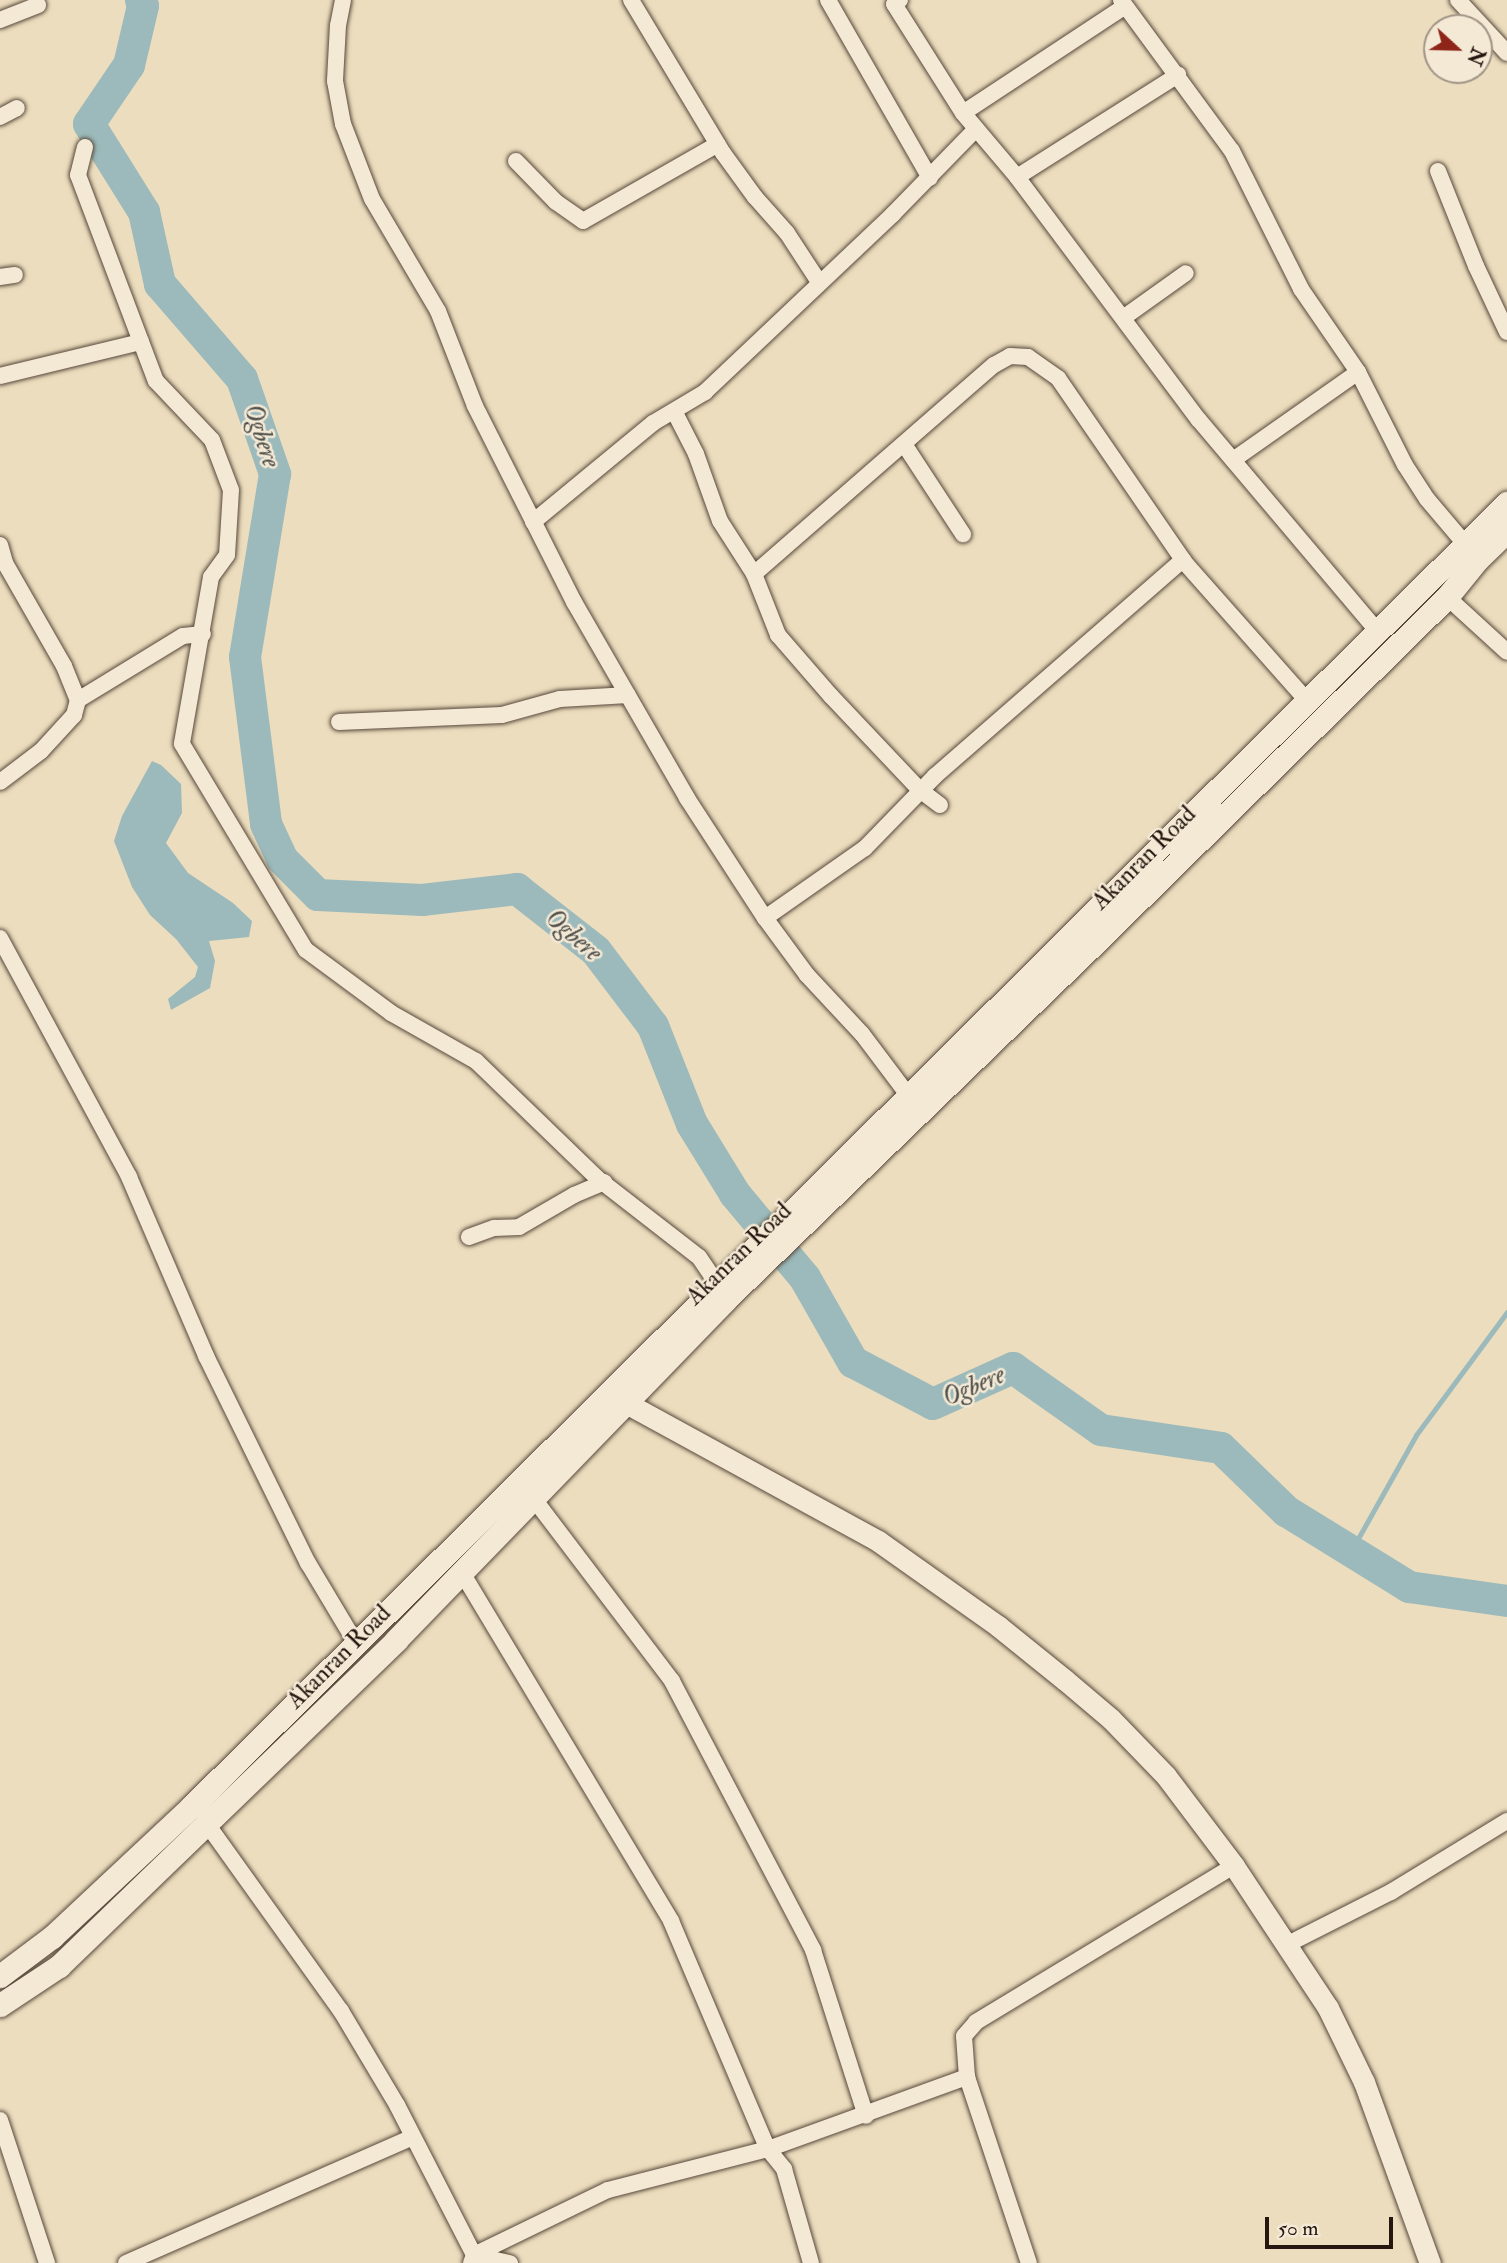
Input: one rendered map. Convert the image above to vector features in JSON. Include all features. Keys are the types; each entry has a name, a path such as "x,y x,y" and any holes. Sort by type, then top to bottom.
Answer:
{"main road":[{"name":"Akanran Road","path":"794,1224 908,1095 1507,503"},
{"name":"Akanran Road","path":"0,2005 59,1966 396,1640 461,1570 628,1404 724,1301 768,1249 1096,942 1447,597 1477,560 1507,531"},
{"path":"1079,925 1096,942"},
{"name":"Akanran Road","path":"0,1976 52,1937 191,1807 614,1391 717,1284 768,1249"}],"street":[{"path":"343,0 338,25 335,81 344,124 372,199 438,311 475,406 533,522 628,695 720,853 807,975 862,1034 908,1095"},
{"path":"631,0 718,144 755,197 787,233 819,282"},
{"path":"828,0 930,177"},
{"path":"900,0 894,4 962,113 1017,177 1233,460 1377,631"},
{"path":"1458,0 1507,53"},
{"path":"962,113 1123,3 1232,151 1301,289 1358,372 1412,476 1427,499 1466,545"},
{"path":"0,20 38,5"},
{"path":"1017,177 1178,75"},
{"path":"0,117 17,108"},
{"path":"533,522 653,424 705,392 930,177 976,129"},
{"path":"516,161 556,202 583,221 718,144"},
{"path":"85,147 78,175 156,382 212,440 231,490 227,555 211,578 182,744 306,950 391,1013 477,1060 604,1182 699,1257 717,1284"},
{"path":"1438,171 1476,266 1507,332"},
{"path":"1123,318 1186,273"},
{"path":"0,376 141,342"},
{"path":"754,574 993,365 1010,356 1028,358 1058,378 1183,560 1307,701"},
{"path":"1233,460 1358,372"},
{"path":"674,411 696,454 720,521 754,574 778,635 920,790 940,805"},
{"path":"904,444 963,534"},
{"path":"0,545 5,563 44,629 78,700 74,715 41,751 0,782"},
{"path":"765,918 865,848 920,790 1183,560"},
{"path":"1447,597 1507,652"},
{"path":"78,700 183,636 203,634"},
{"path":"339,722 502,715 560,699 628,695"},
{"path":"0,938 129,1177 217,1379 309,1563 357,1645"},
{"path":"469,1237 494,1228 519,1227 574,1195 604,1182"},
{"path":"628,1404 878,1541 998,1626 1111,1719 1166,1776 1234,1866 1328,2008 1364,2082 1430,2263"},
{"path":"534,1499 672,1681 813,1950 866,2116"},
{"path":"461,1570 671,1920 768,2149 784,2169 811,2263"},
{"path":"1286,1945 1391,1892 1507,1821"},
{"path":"207,1824 341,2011 414,2137 472,2259"},
{"path":"1029,2263 1016,2216 967,2077 964,2036 976,2022 1234,1866"},
{"path":"472,2259 608,2190 768,2149 866,2116 967,2077"},
{"path":"0,2120 47,2263"},
{"path":"126,2263 414,2137"},
{"path":"472,2259 510,2263"}],"water":[{"path":"152,761 161,765 181,784 182,813 166,843 188,873 233,903 252,921 249,937 209,941 215,961 210,988 171,1010 168,999 195,977 198,967 176,939 150,915 132,887 114,841 122,816"}],"waterway":[{"name":"Ogbere","path":"141,0 143,6 129,65 89,124 144,212 160,284 242,379 275,474 245,657 266,824 282,859 318,895 422,900 517,889 596,951 653,1026 692,1124 735,1194 805,1278 853,1362 933,1404 1013,1368 1101,1430 1221,1448 1286,1511 1409,1587 1507,1601"},
{"path":"1351,1551 1416,1435 1507,1312"}]}
